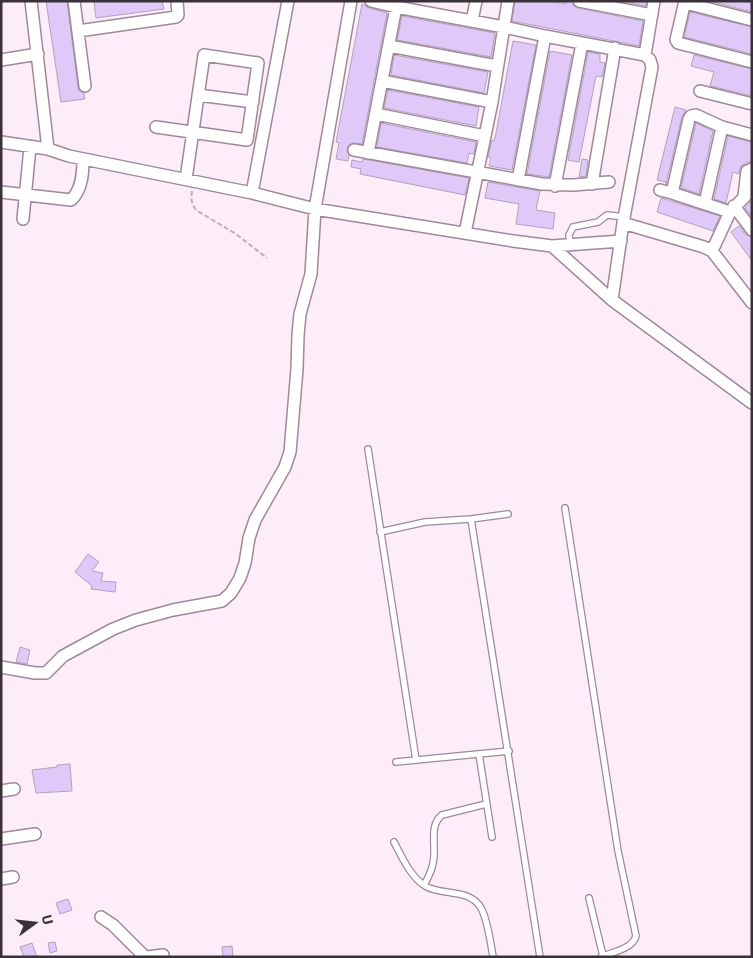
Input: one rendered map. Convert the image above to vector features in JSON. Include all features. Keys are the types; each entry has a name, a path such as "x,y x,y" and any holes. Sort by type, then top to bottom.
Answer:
{"street":[{"path":"31,1 48,146"},
{"path":"74,1 85,86"},
{"path":"78,31 176,17 178,15 176,1"},
{"path":"252,193 288,1"},
{"path":"1,667 46,673 63,656 113,629 164,612 215,604 222,601 231,593 240,578 255,520 285,467 290,452 300,314 311,274 314,209 351,1"},
{"path":"371,1 396,8 504,26 545,36 615,48 645,55 650,60 652,67 624,220 612,300"},
{"path":"472,21 476,1"},
{"path":"465,233 492,102 508,1"},
{"path":"579,1 652,16"},
{"path":"645,55 654,1"},
{"path":"752,20 685,2 676,40 678,43 752,62"},
{"path":"368,153 396,8"},
{"path":"518,180 545,36"},
{"path":"555,186 582,43"},
{"path":"389,46 497,66"},
{"path":"592,184 615,48"},
{"path":"1,60 38,54"},
{"path":"156,127 192,132 247,140 258,63 204,54 192,132 189,180"},
{"path":"382,81 492,102"},
{"path":"700,91 752,104"},
{"path":"198,95 253,102"},
{"path":"376,114 485,136"},
{"path":"672,193 690,117 696,115 722,127 752,135"},
{"path":"704,203 722,127"},
{"path":"1,135 48,146 83,159 252,193 314,209 552,246 621,241"},
{"path":"1,142 30,148 48,146"},
{"path":"23,219 30,148"},
{"path":"354,150 476,174 555,186 610,182"},
{"path":"1,192 73,199 82,180 83,159"},
{"path":"712,252 732,209 748,192 747,171 752,169"},
{"path":"660,190 732,209 752,230"},
{"path":"624,220 704,247 712,252 752,303"},
{"path":"552,246 612,300 752,404"},
{"path":"1,791 14,789"},
{"path":"1,839 36,834"},
{"path":"101,917 113,925 146,957 163,955"}],"lane":[{"path":"570,245 569,235 573,226 598,222 607,215 624,220"},
{"path":"368,449 416,760"},
{"path":"565,508 618,851 636,936 630,945 602,956 589,898"},
{"path":"380,532 425,522 508,514"},
{"path":"471,519 540,957"},
{"path":"396,762 509,751"},
{"path":"479,754 492,837"},
{"path":"424,885 433,864 434,829 438,818 442,815 486,804"},
{"path":"394,842 409,870 424,885 432,889 467,896 475,900 483,911 494,957"}],"path":[{"path":"189,180 191,198 196,210 236,234 266,258"}],"building":[{"path":"46,1 67,1 78,87 79,91 84,93 85,99 61,102"},
{"path":"94,1 162,1 164,9 96,18"},
{"path":"515,1 553,1 566,4 566,1 572,1 574,6 578,8 643,21 639,46 512,21"},
{"path":"620,1 646,1 646,6"},
{"path":"709,1 752,1 752,12"},
{"path":"362,4 387,13 362,144 352,143 348,146 348,161 336,159 339,143 336,142"},
{"path":"690,12 752,27 752,54 684,37"},
{"path":"402,16 495,33 491,57 397,40"},
{"path":"513,41 536,45 512,170 489,166 491,158 488,157 492,140 494,141 496,133"},
{"path":"550,51 572,55 549,177 527,174"},
{"path":"588,52 600,54 600,62 605,63 602,77 596,76 579,162 568,160"},
{"path":"394,55 488,72 484,93 391,75"},
{"path":"694,55 752,69 752,96 710,86 714,72 691,66"},
{"path":"388,90 479,107 476,126 384,108"},
{"path":"675,107 686,110 682,117 666,184 666,182 657,180"},
{"path":"381,123 476,142 474,154 469,153 467,163 377,147"},
{"path":"696,123 713,131 699,194 681,188"},
{"path":"728,136 752,142 752,162 747,162 741,166 739,174 733,172 726,203 714,199"},
{"path":"363,159 469,178 465,195 360,174 361,169 351,167 352,160 362,162"},
{"path":"582,159 588,160 586,176 579,177"},
{"path":"488,182 540,191 536,210 555,213 553,229 516,224 519,204 485,198"},
{"path":"661,198 720,216 713,231 657,212"},
{"path":"752,200 752,217 745,208"},
{"path":"739,226 746,235 752,237 752,261 731,232"},
{"path":"88,554 99,562 92,571 103,573 101,581 116,582 115,592 91,589 92,586 75,572"},
{"path":"20,647 30,650 27,664 16,662"},
{"path":"70,764 72,791 36,793 32,770"},
{"path":"68,899 72,910 60,914 56,903"},
{"path":"55,942 57,951 50,953 48,943"},
{"path":"32,943 37,957 24,957 20,947"},
{"path":"232,946 233,957 223,957 222,947"}]}
